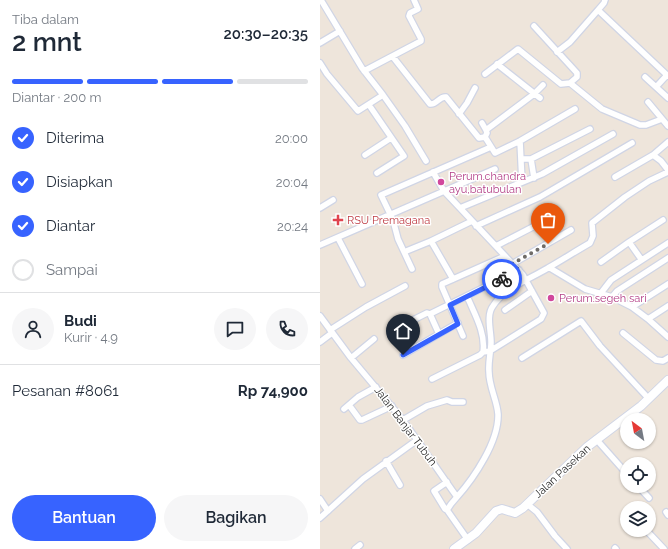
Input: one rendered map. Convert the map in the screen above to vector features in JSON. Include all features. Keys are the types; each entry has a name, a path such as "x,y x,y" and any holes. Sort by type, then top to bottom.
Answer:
{"street":[{"path":"321,0 364,71 405,126 426,161"},
{"path":"364,71 421,41 409,16 410,13 418,9 414,0"},
{"path":"557,52 567,45 605,0"},
{"path":"598,10 667,75 656,87"},
{"path":"485,74 518,49 559,83 570,83 577,78 578,75 534,26"},
{"path":"320,43 340,31"},
{"path":"393,57 430,104 434,104 441,98 446,97 479,138 486,137"},
{"path":"320,63 326,74 357,111 383,95"},
{"path":"497,64 540,98"},
{"path":"644,77 668,98"},
{"path":"570,83 602,109 640,125 646,125 662,119"},
{"path":"486,130 534,94 543,85"},
{"path":"459,114 476,88"},
{"path":"648,102 668,126"},
{"path":"369,105 404,156 378,173"},
{"path":"482,123 487,133 486,137 495,153 520,142 575,109"},
{"path":"521,159 531,159 590,129"},
{"path":"460,208 534,178 613,134"},
{"path":"365,155 391,138"},
{"path":"520,142 522,182"},
{"path":"615,177 653,155 668,142"},
{"path":"404,252 540,196 632,143"},
{"path":"412,269 398,239 391,215 381,195 491,147"},
{"path":"447,510 468,486 486,457 496,429 498,414 489,372 491,344 490,316 492,306 505,294 590,243 593,236 591,224 593,221 649,181 668,171 661,161 653,155"},
{"path":"531,159 534,178"},
{"path":"320,245 495,169"},
{"path":"432,379 480,356 483,352 490,351 544,316 543,309 527,280 444,191 433,172"},
{"path":"320,208 333,200"},
{"path":"496,246 552,217"},
{"path":"600,262 663,220"},
{"path":"512,264 571,230"},
{"path":"338,238 362,284"},
{"path":"431,240 453,279"},
{"path":"629,242 641,259"},
{"path":"601,293 611,280 641,259 668,243"},
{"path":"463,336 441,286 443,283 505,256"},
{"path":"612,297 617,292 668,258"},
{"path":"550,268 586,289 612,297 632,307 667,333"},
{"path":"411,321 427,313 430,314 450,305 519,270"},
{"path":"632,307 668,284"},
{"path":"320,342 331,331 366,307 405,286"},
{"path":"505,310 532,291"},
{"path":"467,296 478,323 482,338 483,352"},
{"path":"648,318 668,306"},
{"path":"430,314 439,334"},
{"name":"Jalan Banjar Tubuh","path":"320,316 322,323 331,331 351,358 403,420 457,497"},
{"path":"522,358 577,323 581,322 600,346 649,399"},
{"path":"403,355 458,324"},
{"path":"623,333 656,360 668,358"},
{"path":"351,358 374,339"},
{"name":"Jalan Pasekan","path":"454,549 468,540 496,511 502,509 516,513 596,439 649,399 668,380"},
{"path":"376,387 358,397 347,407 360,420 362,420 392,406"},
{"path":"403,420 427,406 447,400 452,402 463,402"},
{"path":"596,439 620,466"},
{"path":"320,518 363,479 417,440"},
{"path":"386,461 400,485"},
{"path":"447,482 434,491 445,509 468,540"},
{"path":"644,493 649,498"},
{"path":"320,499 328,511"},
{"path":"527,504 538,514 555,536 568,549"},
{"path":"653,537 664,549"}],"way so far":[{"path":"502,279 519,270 512,264 548,244"}],"place":[{"name":"Perum.chandra ayu,batubulan","path":"441,182"},
{"name":"RSU Premagana","path":"338,220"},
{"name":"Perum.segeh sari","path":"551,298"}],"route":[{"path":"403,355 458,324 450,305 502,279"}]}
